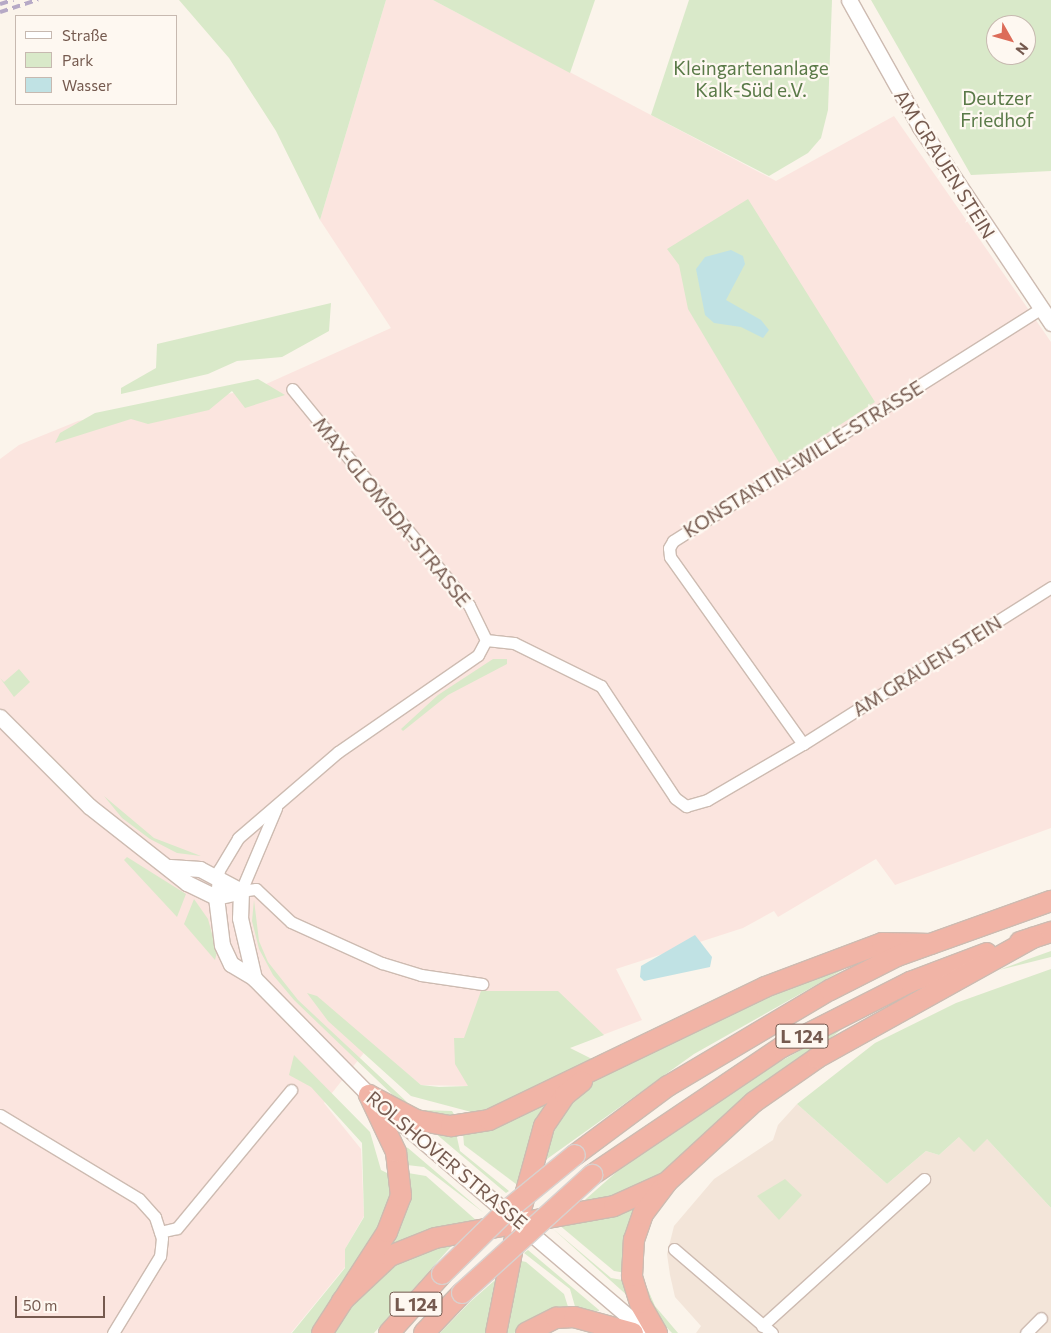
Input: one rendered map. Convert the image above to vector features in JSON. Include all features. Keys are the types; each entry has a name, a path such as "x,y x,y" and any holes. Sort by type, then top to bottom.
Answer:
{"highway":[{"name":"L 124","path":"389,1333 442,1274 505,1212 575,1154 668,1086 767,1024 889,960 1051,901"},
{"name":"L 124","path":"424,1333 462,1293 592,1175 695,1103 844,1012 948,966 1042,935"},
{"path":"657,1333 640,1303 632,1276 634,1240 643,1214 667,1182 754,1102 817,1058 1042,935"},
{"path":"369,1095 416,1120 451,1126 475,1124 611,1058 765,987 882,943 931,944"},
{"path":"496,1333 520,1222 544,1126 565,1095 611,1058"},
{"path":"322,1333 387,1232 401,1196 396,1152 369,1095"},
{"path":"342,1302 390,1256 435,1238 614,1206 667,1182"},
{"path":"526,1333 556,1318 574,1317 633,1333"}],"street":[{"name":"AM GRAUEN STEIN","path":"849,0 920,127 1051,323"},
{"name":"KONSTANTIN-WILLE-STRASSE","path":"803,744 670,557 669,548 673,541 1040,309"},
{"name":"MAX-GLOMSDA-STRASSE","path":"292,389 468,605 486,640"},
{"name":"AM GRAUEN STEIN","path":"803,744 1051,587"},
{"path":"216,897 218,877 238,838 338,752 478,655 486,640 514,643 601,686 674,798 686,806 707,800 803,744"},
{"path":"0,717 96,812 170,866 188,883 216,897 256,889 291,922 382,963 421,975 482,984"},
{"path":"254,978 240,918 241,891 278,803"},
{"path":"170,866 200,869 241,891"},
{"name":"ROLSHOVER STRASSE","path":"216,897 227,960 254,978 369,1095 648,1333"},
{"path":"161,1235 177,1228 292,1090"},
{"path":"0,1115 138,1199 156,1217 161,1235 160,1256 113,1333"},
{"path":"674,1249 767,1330 924,1179"},
{"path":"1026,1333 1041,1318"}],"shaded area":[{"path":"386,0 433,0 776,181 894,116 1051,342 1051,828 895,885 876,859 778,917 774,911 743,928 616,969 642,1020 469,1086 421,1085 371,1044 324,1103 361,1149 364,1216 345,1249 345,1267 291,1333 0,1333 0,459 19,445 78,421 255,389 391,328 320,220"},
{"path":"797,1104 887,1184 926,1151 939,1155 959,1137 987,1139 1051,1208 1051,1333 696,1333 701,1326 675,1297 670,1275 667,1254 674,1226 714,1179 773,1140 778,1125"}],"green space":[{"path":"179,0 386,0 320,220 276,131 229,58"},
{"path":"433,0 595,0 570,73"},
{"name":"Kleingartenanlage Kalk-Süd e.V.","path":"689,0 832,0 828,110 821,138 808,153 769,176 651,115"},
{"name":"Deutzer Friedhof","path":"871,0 1051,0 1051,171 971,175"},
{"path":"748,199 875,402 780,464 688,309 679,265 667,249"},
{"path":"331,303 329,331 282,357 237,361 208,374 121,394 121,388 156,368 157,344"},
{"path":"258,379 285,395 245,408 232,391 209,410 148,424 131,419 55,443 60,433 95,413"},
{"path":"493,659 507,659 507,664 448,695 403,731 401,729 438,695"},
{"path":"19,669 30,682 14,697 0,678 4,682"},
{"path":"104,796 154,838 201,856 177,853 150,839 122,818"},
{"path":"127,857 186,894 177,917 124,860"},
{"path":"194,899 208,919 217,952 215,960 184,924"},
{"path":"254,900 259,941 268,962 298,1000 408,1103 422,1110 452,1111 455,1116 437,1119 401,1103 294,1000 273,975 259,949 252,921"},
{"path":"1051,951 1051,957 999,970 1023,961"},
{"path":"862,959 694,1054 540,1164 564,1109 592,1079 691,1027"},
{"path":"1051,969 1051,1208 987,1139 974,1152 959,1137 939,1155 926,1151 887,1184 797,1104 875,1043 956,1003"},
{"path":"481,991 558,991 604,1035 570,1048 592,1059 524,1095 475,1113 411,1096 328,1021 307,993 317,996 421,1085 439,1087 468,1086 455,1064 454,1038 464,1038"},
{"path":"848,1024 656,1179 629,1194 579,1205 637,1154 754,1076"},
{"path":"294,1055 370,1132 381,1170 391,1175 394,1204 312,1333 292,1333 345,1268 345,1249 364,1217 362,1143 311,1087 289,1075"},
{"path":"565,1088 525,1177 516,1184 464,1145 463,1133"},
{"path":"435,1133 456,1133 460,1151 509,1191 506,1193"},
{"path":"403,1146 408,1148 484,1213 424,1167 407,1165"},
{"path":"408,1173 426,1176 477,1221 392,1250 389,1243"},
{"path":"785,1179 802,1195 779,1220 757,1196"},
{"path":"646,1200 626,1273 614,1271 558,1224"},
{"path":"552,1228 611,1278 628,1281 630,1298"},
{"path":"456,1241 374,1333 331,1333 349,1306 390,1265"},
{"path":"528,1250 599,1311 576,1310 570,1289 524,1253"},
{"path":"517,1260 526,1262 564,1294 569,1310 514,1333 503,1333"},
{"path":"502,1274 490,1333 440,1333 470,1302"},
{"path":"643,1278 655,1306 678,1333 672,1333 653,1313"}],"water":[{"path":"731,250 743,256 745,264 726,300 761,320 769,330 763,338 741,327 714,323 705,315 696,269 705,257"},
{"path":"695,935 712,957 710,967 644,981 640,977 641,966"}],"railway":[{"path":"0,4 13,0"},
{"path":"0,12 38,0"}]}
